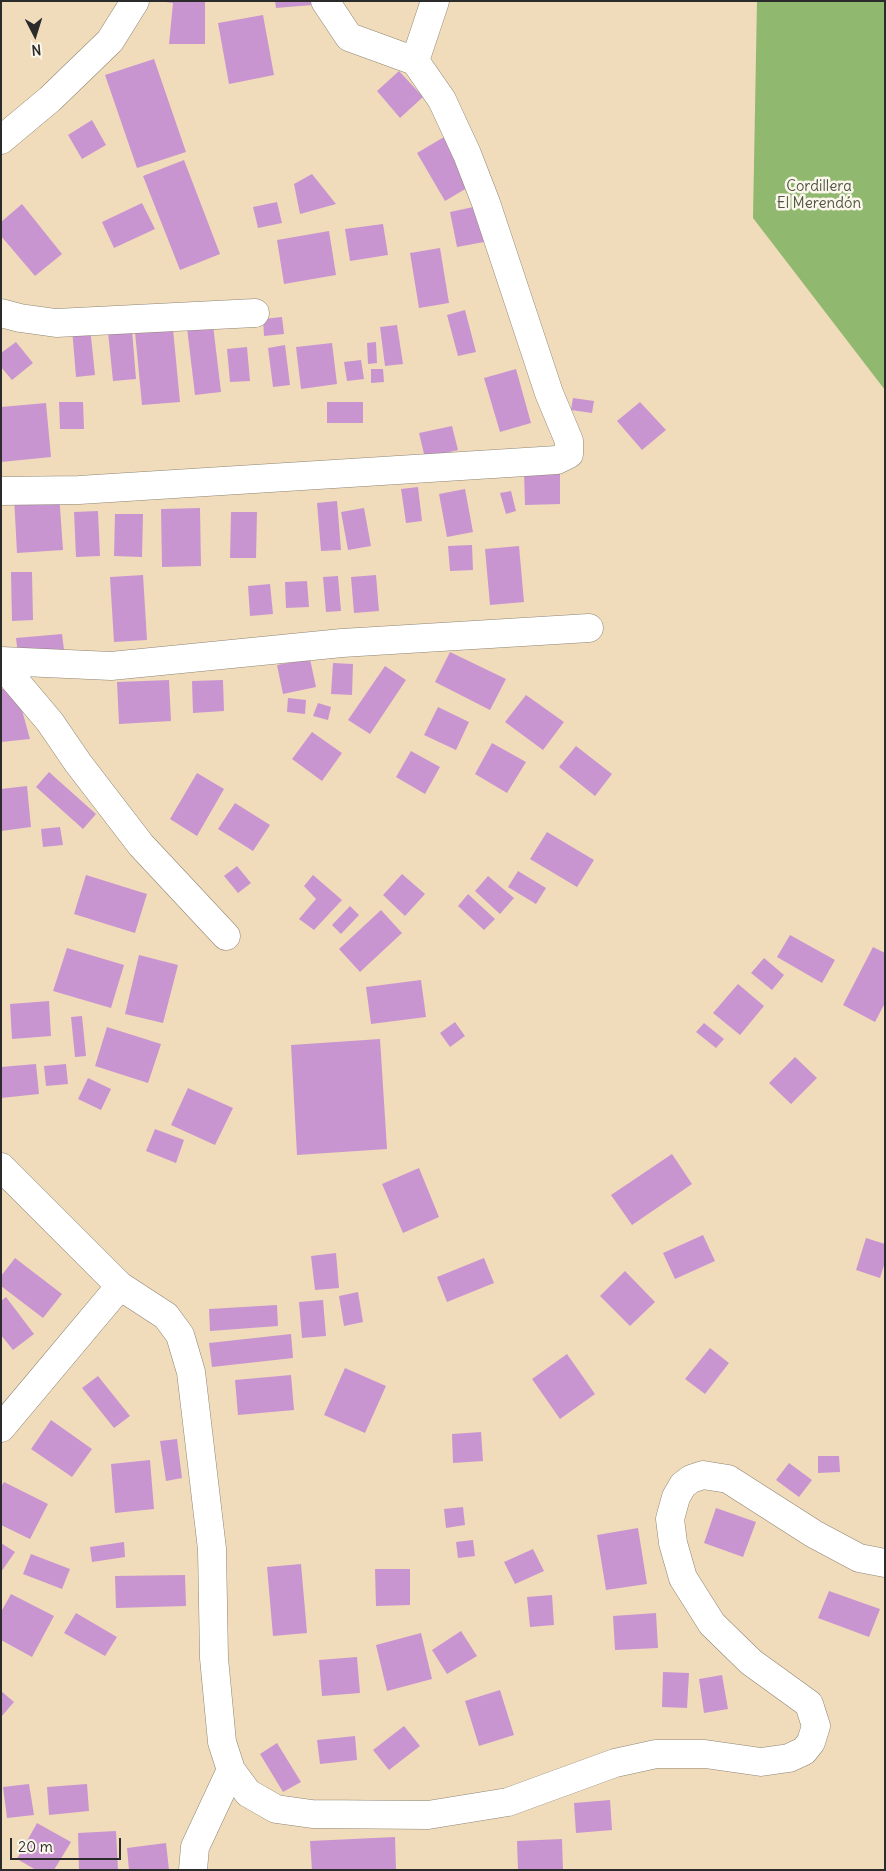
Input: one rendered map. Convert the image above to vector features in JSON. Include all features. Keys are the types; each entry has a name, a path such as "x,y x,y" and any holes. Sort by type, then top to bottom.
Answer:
{"street":[{"path":"1,140 50,99 110,41 135,1"},
{"path":"1,491 79,490 557,460 569,454 569,441 548,393 504,256 467,154 442,100 415,61 349,37 325,1"},
{"path":"415,61 435,1"},
{"path":"1,313 20,318 56,323 255,313"},
{"path":"1,663 111,666 342,643 589,628"},
{"path":"1,663 50,722 78,763 141,846 226,936"},
{"path":"1,1168 120,1286 166,1316 180,1335 191,1372 212,1549 215,1677 222,1742 231,1770 248,1793 276,1808 312,1814 428,1815 508,1802 615,1763 656,1754 705,1754 761,1762 789,1758 804,1751 811,1742 816,1726 809,1704 751,1662 712,1624 683,1578 673,1543 670,1518 676,1497 683,1485 691,1479 703,1476 728,1479 814,1534 859,1558 885,1563"},
{"path":"1,1428 120,1286"},
{"path":"193,1870 195,1846 231,1770"}],"green space":[{"name":"Cordillera El Merendón","path":"757,1 885,1 885,390 753,218"}],"building":[{"path":"158,1 205,1 205,44 169,44 173,3"},
{"path":"275,1 312,1 312,5 276,8"},
{"path":"263,15 274,75 229,84 218,23"},
{"path":"154,59 186,152 137,168 105,75"},
{"path":"399,71 423,97 400,118 377,91"},
{"path":"92,120 106,145 82,159 68,135"},
{"path":"444,137 472,185 445,201 417,153"},
{"path":"184,160 220,254 180,270 143,176"},
{"path":"312,174 336,204 300,214 294,184"},
{"path":"277,202 282,223 258,228 253,207"},
{"path":"142,203 155,229 114,248 102,222"},
{"path":"22,204 62,254 35,276 1,236 1,222"},
{"path":"478,206 484,242 457,247 450,212"},
{"path":"383,224 388,255 350,261 345,229"},
{"path":"329,231 336,275 284,284 277,240"},
{"path":"440,248 449,303 419,308 410,253"},
{"path":"465,310 476,352 458,356 447,315"},
{"path":"282,317 284,334 264,336 263,319"},
{"path":"213,325 221,392 195,395 187,328"},
{"path":"397,325 403,364 385,366 380,327"},
{"path":"90,327 95,375 76,377 72,328"},
{"path":"173,329 180,402 142,405 135,332"},
{"path":"132,330 136,379 113,381 108,332"},
{"path":"16,342 33,363 12,380 1,367 1,353"},
{"path":"376,342 377,363 368,364 367,343"},
{"path":"332,343 337,384 301,389 296,347"},
{"path":"285,345 290,385 273,387 268,348"},
{"path":"247,347 250,381 230,382 227,349"},
{"path":"361,360 364,379 347,381 344,362"},
{"path":"371,369 383,369 384,382 371,383"},
{"path":"516,369 531,423 500,432 484,378"},
{"path":"573,398 594,401 592,413 571,410"},
{"path":"59,402 83,402 84,429 60,429"},
{"path":"327,402 363,402 363,423 327,423"},
{"path":"640,402 666,430 642,450 617,421"},
{"path":"46,403 51,457 1,462 1,407"},
{"path":"452,426 458,450 425,458 419,433"},
{"path":"524,472 560,472 560,504 525,505"},
{"path":"418,487 422,521 406,523 401,489"},
{"path":"465,489 473,532 447,537 439,494"},
{"path":"511,491 516,511 506,514 500,493"},
{"path":"59,493 63,550 17,553 14,497"},
{"path":"337,501 341,550 321,551 317,503"},
{"path":"200,508 201,566 162,567 161,509"},
{"path":"364,508 371,546 348,550 341,512"},
{"path":"98,511 100,556 76,557 74,512"},
{"path":"231,512 257,512 256,558 230,558"},
{"path":"115,514 143,514 142,557 114,556"},
{"path":"472,545 473,570 450,571 448,546"},
{"path":"519,546 524,602 490,605 485,549"},
{"path":"11,572 32,572 33,620 12,621"},
{"path":"143,575 147,640 114,642 110,577"},
{"path":"376,575 379,611 354,613 351,577"},
{"path":"338,576 341,611 326,612 323,577"},
{"path":"307,581 309,607 286,608 285,582"},
{"path":"270,584 273,614 250,616 248,586"},
{"path":"62,634 64,650 18,655 16,638"},
{"path":"450,652 506,679 490,710 435,682"},
{"path":"310,659 316,687 283,694 277,665"},
{"path":"333,663 353,664 352,695 331,694"},
{"path":"385,666 406,680 370,734 348,720"},
{"path":"169,680 171,721 119,724 117,682"},
{"path":"223,680 224,711 193,713 192,681"},
{"path":"1,689 4,689 20,703 30,739 1,742"},
{"path":"526,695 564,722 543,750 505,722"},
{"path":"288,698 306,700 305,714 287,712"},
{"path":"318,703 331,707 328,720 313,716"},
{"path":"438,707 469,722 456,750 424,735"},
{"path":"312,732 342,753 322,781 292,759"},
{"path":"492,743 526,762 507,793 475,774"},
{"path":"576,746 612,774 595,796 559,767"},
{"path":"411,751 440,767 425,794 396,777"},
{"path":"49,772 96,814 83,829 36,787"},
{"path":"197,773 224,789 197,836 170,819"},
{"path":"27,786 31,827 1,831 1,789"},
{"path":"235,803 270,825 253,851 218,829"},
{"path":"60,827 63,845 43,847 41,829"},
{"path":"547,832 594,860 577,887 530,859"},
{"path":"237,866 251,883 238,893 224,876"},
{"path":"518,871 546,888 536,904 508,887"},
{"path":"402,874 425,894 405,916 383,895"},
{"path":"86,875 147,894 135,933 74,914"},
{"path":"313,875 342,900 314,930 299,919 316,899 304,886"},
{"path":"488,876 514,898 500,914 475,891"},
{"path":"468,894 495,919 484,930 458,906"},
{"path":"350,906 359,915 341,934 332,925"},
{"path":"381,910 402,933 360,972 339,949"},
{"path":"790,935 835,960 822,983 777,957"},
{"path":"873,947 885,953 885,1003 875,1022 843,1005"},
{"path":"67,948 124,965 111,1008 53,991"},
{"path":"139,955 178,965 163,1023 125,1014"},
{"path":"764,958 784,975 772,990 751,973"},
{"path":"421,980 426,1017 371,1024 366,987"},
{"path":"738,984 764,1006 740,1035 713,1013"},
{"path":"49,1001 51,1036 12,1039 10,1004"},
{"path":"82,1016 86,1056 75,1057 71,1017"},
{"path":"455,1022 465,1036 450,1047 440,1033"},
{"path":"704,1023 724,1039 716,1048 696,1032"},
{"path":"107,1027 161,1044 148,1083 95,1066"},
{"path":"380,1039 387,1149 297,1155 291,1045"},
{"path":"795,1057 817,1078 791,1104 769,1083"},
{"path":"36,1064 39,1094 1,1098 1,1067"},
{"path":"66,1064 68,1084 46,1086 44,1066"},
{"path":"88,1078 111,1089 101,1110 78,1099"},
{"path":"188,1088 233,1108 215,1145 171,1125"},
{"path":"155,1129 184,1140 176,1163 146,1151"},
{"path":"672,1154 692,1184 632,1225 611,1195"},
{"path":"419,1168 439,1217 403,1233 382,1184"},
{"path":"703,1235 715,1261 675,1279 663,1253"},
{"path":"866,1238 885,1244 885,1262 880,1278 856,1270"},
{"path":"336,1253 339,1288 315,1290 311,1256"},
{"path":"15,1258 62,1294 43,1318 1,1286 1,1276"},
{"path":"484,1258 494,1283 447,1302 437,1277"},
{"path":"625,1271 655,1302 630,1326 600,1296"},
{"path":"358,1292 363,1322 344,1326 339,1296"},
{"path":"6,1297 34,1334 13,1350 1,1335 1,1301"},
{"path":"323,1300 326,1336 302,1338 299,1302"},
{"path":"277,1305 278,1326 210,1331 209,1309"},
{"path":"291,1334 293,1358 212,1367 209,1343"},
{"path":"710,1348 729,1363 705,1394 685,1379"},
{"path":"567,1354 595,1394 560,1419 532,1379"},
{"path":"345,1368 386,1386 365,1433 324,1415"},
{"path":"291,1375 294,1410 238,1415 235,1380"},
{"path":"98,1376 130,1416 114,1428 82,1388"},
{"path":"51,1420 92,1449 72,1477 31,1449"},
{"path":"481,1432 483,1461 453,1463 452,1434"},
{"path":"177,1439 182,1478 166,1481 160,1441"},
{"path":"818,1456 839,1456 840,1472 818,1473"},
{"path":"150,1460 154,1509 115,1513 111,1464"},
{"path":"789,1463 812,1480 799,1497 776,1480"},
{"path":"4,1482 48,1504 30,1539 1,1525 1,1487"},
{"path":"463,1507 465,1525 446,1528 444,1509"},
{"path":"716,1508 756,1522 743,1557 704,1543"},
{"path":"638,1528 647,1584 606,1590 597,1535"},
{"path":"473,1540 475,1556 458,1558 456,1542"},
{"path":"124,1542 125,1557 92,1562 90,1547"},
{"path":"1,1543 15,1552 1,1572"},
{"path":"533,1549 544,1571 515,1584 504,1562"},
{"path":"31,1554 70,1569 62,1589 23,1574"},
{"path":"301,1564 307,1633 273,1636 267,1567"},
{"path":"375,1569 410,1569 410,1605 376,1606"},
{"path":"185,1575 186,1606 116,1608 115,1576"},
{"path":"829,1591 880,1609 869,1637 818,1618"},
{"path":"11,1594 54,1616 32,1657 1,1640 1,1612"},
{"path":"552,1595 554,1625 530,1627 527,1597"},
{"path":"76,1613 117,1637 105,1656 64,1633"},
{"path":"656,1613 658,1648 615,1650 613,1616"},
{"path":"461,1631 477,1656 447,1674 432,1650"},
{"path":"421,1633 432,1679 387,1691 376,1645"},
{"path":"357,1657 360,1693 322,1696 319,1660"},
{"path":"663,1672 689,1673 687,1708 662,1707"},
{"path":"722,1675 728,1709 704,1713 699,1679"},
{"path":"500,1690 514,1735 479,1746 465,1701"},
{"path":"1,1691 14,1702 1,1717"},
{"path":"404,1726 420,1746 389,1770 373,1750"},
{"path":"355,1736 357,1760 320,1764 317,1740"},
{"path":"277,1743 301,1782 283,1792 260,1754"},
{"path":"29,1784 34,1815 7,1818 3,1787"},
{"path":"87,1784 89,1811 49,1815 47,1787"},
{"path":"610,1800 612,1830 576,1833 574,1803"},
{"path":"37,1823 71,1842 54,1870 36,1870 17,1859"},
{"path":"116,1831 118,1870 79,1870 78,1833"},
{"path":"395,1837 396,1870 312,1870 310,1841"},
{"path":"562,1839 563,1870 518,1870 517,1841"},
{"path":"166,1843 169,1870 129,1870 127,1848"}]}
